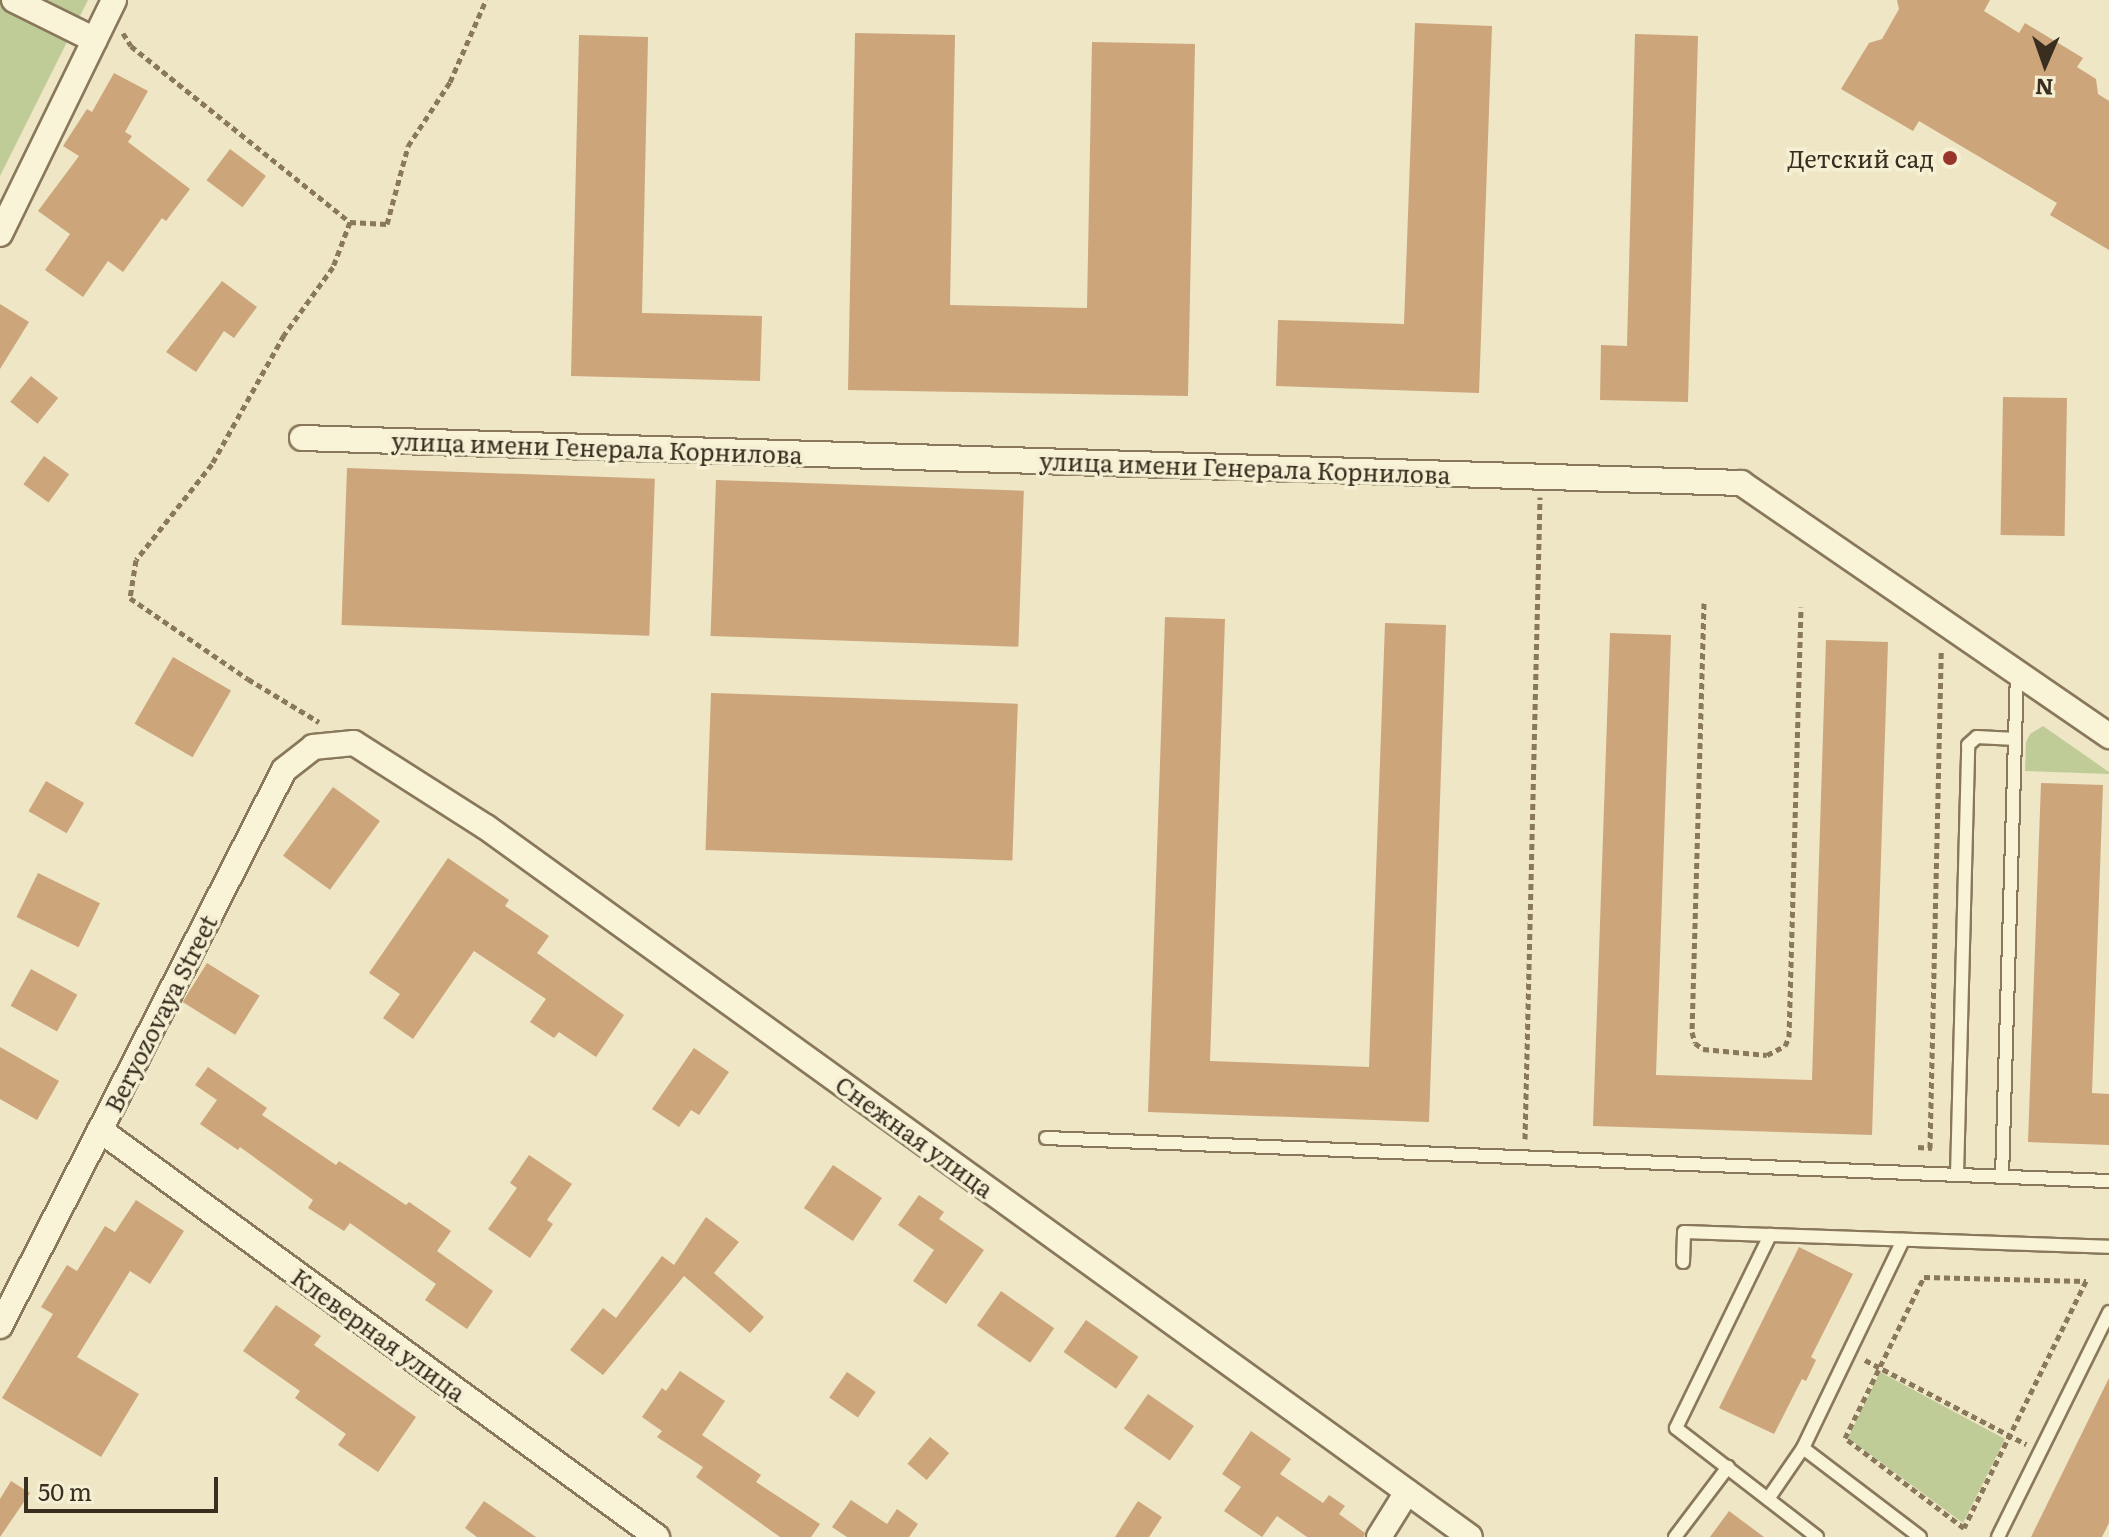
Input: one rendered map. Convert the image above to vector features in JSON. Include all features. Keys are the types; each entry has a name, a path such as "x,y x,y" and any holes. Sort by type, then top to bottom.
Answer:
{"street":[{"path":"14,0 95,40"},
{"path":"0,234 9,195 95,40 116,12"},
{"name":"улица имени Генерала Корнилова","path":"302,438 1741,483 2109,736"},
{"name":"Beryozovaya Street","path":"0,1326 284,770 313,747 354,743"},
{"name":"Снежная улица","path":"354,743 486,827 1470,1537"},
{"name":"Клеверная улица","path":"100,1130 657,1537"},
{"path":"1379,1537 1407,1492"}],"lane":[{"path":"2002,1177 2017,671"},
{"path":"1957,1175 1968,745 1977,737 2015,739"},
{"path":"1046,1138 1525,1160 2109,1181"},
{"path":"1683,1262 1684,1232 2109,1247"},
{"path":"1770,1235 1676,1428 1817,1537"},
{"path":"1768,1499 1803,1448 1903,1240"},
{"path":"1998,1537 2109,1312"},
{"path":"1803,1448 1920,1537"},
{"path":"1675,1537 1728,1467"}],"path":[{"path":"116,12 131,46 350,222 387,224 408,146 450,82 486,0"},
{"path":"350,222 333,267 284,335 212,464 136,560 130,598 248,679 354,743"},
{"path":"1525,1160 1541,477"},
{"path":"1704,603 1692,1032 1695,1043 1703,1049 1767,1055 1785,1046 1789,1037 1801,607"},
{"path":"1930,1148 1941,648"},
{"path":"1924,1277 2086,1281 2010,1435 1964,1528 1845,1438 1924,1277"},
{"path":"1849,1352 2040,1452"}],"green space":[{"path":"0,0 88,0 0,176"},
{"path":"2043,726 2109,774 2025,771 2026,742 2030,734"},
{"path":"1880,1372 2005,1439 1963,1523 1848,1438"}],"building":[{"path":"1897,0 1990,0 1984,11 2019,33 2025,23 2083,58 2077,67 2096,79 2098,94 2109,101 2109,250 2050,215 2057,203 1919,121 1913,131 1841,89 1869,43 1882,39 1899,9"},
{"path":"1415,23 1492,26 1479,393 1276,386 1278,320 1404,324"},
{"path":"855,33 955,35 950,305 1087,308 1092,42 1195,44 1188,396 848,390"},
{"path":"1635,34 1698,36 1688,402 1600,400 1601,345 1627,346"},
{"path":"579,35 648,37 642,313 762,316 760,381 571,376"},
{"path":"114,73 148,91 125,132 132,136 128,142 190,189 166,221 162,218 123,272 108,261 83,297 45,270 70,234 38,211 79,156 63,146 87,109 92,112"},
{"path":"230,149 266,176 242,207 207,180"},
{"path":"222,281 257,307 234,338 224,331 196,372 166,352"},
{"path":"0,304 29,322 0,369"},
{"path":"31,376 58,398 37,424 10,402"},
{"path":"2003,397 2067,398 2065,536 2001,535"},
{"path":"44,456 69,474 49,503 23,484"},
{"path":"347,468 655,479 649,636 342,625"},
{"path":"716,480 1024,491 1018,647 711,636"},
{"path":"1165,617 1225,619 1210,1061 1369,1067 1385,623 1446,625 1429,1122 1148,1112"},
{"path":"1610,633 1671,635 1656,1075 1812,1080 1826,640 1888,642 1872,1135 1593,1126"},
{"path":"173,657 231,690 193,757 134,724"},
{"path":"711,693 1018,704 1012,861 706,850"},
{"path":"46,781 84,803 67,833 28,811"},
{"path":"2041,783 2103,785 2092,1093 2109,1094 2109,1145 2028,1142"},
{"path":"333,787 380,821 330,890 283,856"},
{"path":"448,858 509,900 505,906 549,936 537,953 624,1015 596,1057 559,1032 554,1038 530,1022 546,999 474,951 413,1039 383,1018 400,994 369,973"},
{"path":"38,873 100,903 79,947 17,917"},
{"path":"207,963 260,996 235,1035 183,1002"},
{"path":"31,969 77,995 57,1031 11,1006"},
{"path":"0,1047 59,1081 37,1120 0,1099"},
{"path":"694,1048 729,1072 699,1115 691,1110 679,1127 652,1109"},
{"path":"208,1067 267,1108 262,1115 336,1165 339,1161 451,1231 437,1251 493,1291 467,1329 425,1300 436,1284 350,1223 344,1231 308,1208 313,1200 240,1147 238,1150 200,1124 217,1100 195,1085"},
{"path":"529,1155 572,1184 547,1220 553,1224 530,1258 488,1229 517,1188 510,1183"},
{"path":"833,1165 882,1198 853,1241 804,1208"},
{"path":"919,1195 944,1212 939,1219 984,1250 946,1304 913,1281 934,1250 898,1225"},
{"path":"136,1200 184,1231 150,1284 130,1271 77,1357 139,1394 101,1457 2,1398 53,1314 41,1307 67,1265 77,1271 105,1226 115,1232"},
{"path":"706,1217 739,1242 714,1273 764,1317 750,1333 684,1276 603,1375 570,1350 603,1308 616,1318 662,1256 674,1265"},
{"path":"1799,1247 1853,1274 1811,1357 1816,1360 1806,1381 1802,1379 1774,1434 1719,1408"},
{"path":"1001,1291 1054,1328 1030,1363 977,1325"},
{"path":"276,1305 321,1336 314,1345 416,1417 378,1472 338,1445 346,1434 295,1398 300,1391 243,1351"},
{"path":"1086,1320 1138,1357 1116,1389 1064,1352"},
{"path":"680,1371 725,1401 702,1435 761,1475 756,1482 820,1524 811,1537 780,1537 696,1477 703,1467 657,1437 662,1431 642,1417 662,1388 666,1391"},
{"path":"847,1372 876,1392 858,1417 829,1397"},
{"path":"2109,1378 2109,1523 2102,1537 2031,1537"},
{"path":"1148,1394 1194,1426 1170,1461 1124,1428"},
{"path":"1251,1431 1291,1459 1280,1474 1323,1503 1329,1495 1345,1506 1339,1514 1365,1533 1364,1537 1307,1537 1277,1516 1262,1537 1224,1511 1241,1487 1222,1474"},
{"path":"930,1437 949,1453 927,1480 908,1464"},
{"path":"11,1481 30,1493 0,1537 0,1499"},
{"path":"851,1500 887,1524 897,1509 918,1524 909,1537 847,1537 832,1527"},
{"path":"484,1501 536,1537 477,1537 465,1528"},
{"path":"1138,1501 1162,1517 1149,1537 1115,1537"},
{"path":"1729,1511 1764,1537 1710,1537"}],"place":[{"name":"Детский сад","path":"1950,158"}]}
